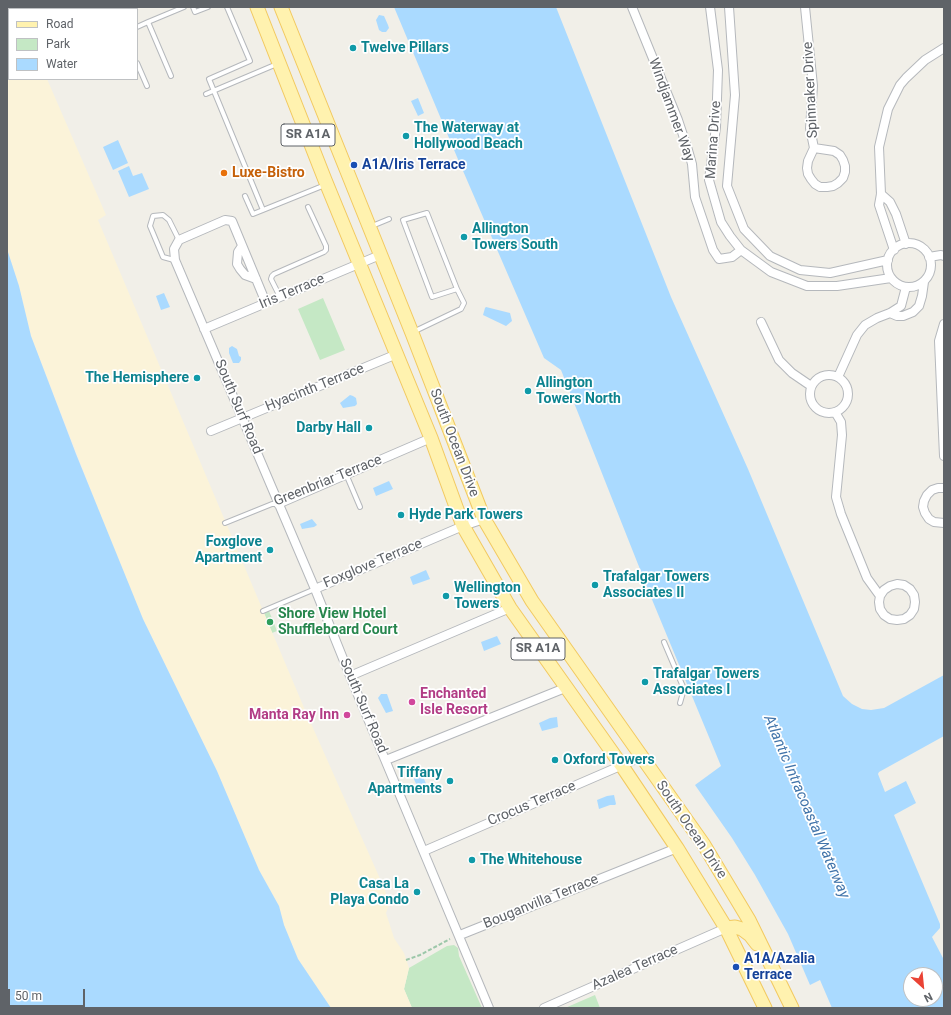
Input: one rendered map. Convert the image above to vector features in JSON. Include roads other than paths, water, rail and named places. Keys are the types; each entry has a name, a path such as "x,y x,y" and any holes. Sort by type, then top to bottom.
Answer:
{"main road":[{"name":"South Ocean Drive","path":"257,7 431,438 463,526 510,608 565,688 622,766 677,848 726,928 765,1008"},
{"name":"South Ocean Drive","path":"281,7 412,333 484,519 532,601 704,845 749,920 792,1008"},
{"path":"726,928 735,927 742,929 750,935 757,943 772,967"}],"street":[{"name":"Windjammer Way","path":"632,7 678,120 692,164 695,197 713,250 719,259 732,257 741,250"},
{"name":"Marina Drive","path":"710,7 718,70 716,126 709,180 721,222 730,236 741,250 770,272 807,286 837,286 891,278"},
{"name":"Marina Drive","path":"729,7 735,95 727,186 744,229 770,256 800,270 830,274 888,260"},
{"name":"Spinnaker Drive","path":"805,7 813,86 810,128 814,148 808,161 807,168 808,174 815,184 820,187 833,186 838,183 845,172 843,160 840,155 834,151 814,148"},
{"path":"894,250 879,205 881,194 879,147 888,109 900,85 906,78 925,60 944,48"},
{"path":"881,194 890,202 896,214 906,244"},
{"path":"179,240 226,220 232,221 266,303"},
{"name":"South Surf Road","path":"179,240 174,249 175,260 243,417 350,676 460,935 489,1008"},
{"path":"890,313 897,316 903,316 913,312 919,306 924,282 931,269 929,257 924,249 918,245 906,244 897,247 888,260 888,272 891,278 896,283 906,287 924,282"},
{"path":"242,246 238,252 237,264 245,275 256,279"},
{"name":"Iris Terrace","path":"204,328 380,254"},
{"path":"929,257 944,256"},
{"path":"838,377 857,335 864,325 876,318 890,313 901,306 906,287"},
{"path":"761,322 779,360 792,373 811,386"},
{"path":"944,324 940,341 944,456"},
{"name":"Hyacinth Terrace","path":"211,431 397,354"},
{"path":"832,375 838,377 843,380 846,386 848,398 841,409 829,413 822,412 817,409 810,399 809,392 811,386 815,380 820,377 832,375"},
{"path":"835,412 841,422 842,435 836,497 841,514 867,578 880,596 880,609 884,615 890,619 904,619 910,615 914,609 914,595 910,589 904,585 897,584 890,586 884,590 880,596"},
{"name":"Greenbriar Terrace","path":"278,504 431,438"},
{"path":"944,488 932,490 927,495 923,507 925,514 929,519 934,522 944,523"},
{"name":"Foxglove Terrace","path":"315,589 463,526 484,519"},
{"path":"350,676 510,608"},
{"path":"386,760 565,688"},
{"name":"Crocus Terrace","path":"424,851 641,757"},
{"name":"Bouganvilla Terrace","path":"460,935 677,848"},
{"name":"Azalea Terrace","path":"544,1008 726,928"}],"lane":[{"path":"138,26 184,7"},
{"path":"193,7 195,12 208,7"},
{"path":"227,7 250,61 209,79 263,210"},
{"path":"148,22 171,76"},
{"path":"206,94 280,63"},
{"path":"138,65 147,86"},
{"path":"245,196 253,214 328,184"},
{"path":"280,297 271,279 272,276 326,250 326,246 308,207"},
{"path":"412,333 461,309 464,303 427,213 404,220 432,297 457,289"},
{"path":"175,260 163,257 150,226 153,216 163,215 169,220 179,240"},
{"path":"369,227 389,219"},
{"path":"346,474 360,506"},
{"name":"Greenbriar Terrace","path":"225,523 272,504 278,504"},
{"name":"Foxglove Terrace","path":"263,611 315,589"},
{"path":"664,642 684,689 680,703"}],"water":[{"name":"Atlantic Intracoastal Waterway","path":"394,7 556,7 671,297 748,469 843,696 852,704 862,709 871,710 884,708 944,675 944,736 879,772 878,774 885,792 906,781 916,803 894,815 940,924 940,928 932,937 944,960 944,1008 832,1008 820,980 810,985 788,934 755,875 732,838 695,785 721,766 653,602 561,370 544,358"},
{"path":"379,15 384,16 388,25 389,28 386,32 379,30 376,20"},
{"path":"418,98 424,113 418,116 411,101"},
{"path":"118,140 128,163 113,170 103,147"},
{"path":"129,166 133,176 142,173 149,189 129,197 118,171"},
{"path":"7,249 19,286 31,336 76,454 143,619 217,771 259,870 279,906 284,925 298,959 331,1008 7,1008"},
{"path":"164,293 170,307 161,310 156,296"},
{"path":"486,307 510,313 512,321 506,326 483,315"},
{"path":"232,346 237,349 239,356 241,357 239,363 233,363 229,353 229,348"},
{"path":"350,395 356,398 357,404 355,406 343,408 340,403"},
{"path":"389,481 393,489 376,496 373,488"},
{"path":"312,519 317,525 302,529 300,524"},
{"path":"426,570 430,579 413,585 410,577"},
{"path":"497,636 501,644 484,651 481,642"},
{"path":"381,694 387,694 393,711 386,713 378,698"},
{"path":"557,717 558,727 542,731 539,723 550,718"},
{"path":"422,774 429,791 421,795 413,777"},
{"path":"614,795 615,805 610,805 599,809 597,800"}],"place":[{"name":"Twelve Pillars","path":"353,48"},
{"name":"The Waterway at Hollywood Beach","path":"406,136"},
{"name":"A1A/Iris Terrace","path":"354,165"},
{"name":"Luxe-Bistro","path":"224,173"},
{"name":"Allington Towers South","path":"464,237"},
{"name":"The Hemisphere","path":"197,378"},
{"name":"Allington Towers North","path":"528,391"},
{"name":"Darby Hall","path":"369,428"},
{"name":"Hyde Park Towers","path":"401,515"},
{"name":"Foxglove Apartment","path":"270,550"},
{"name":"Trafalgar Towers Associates II","path":"595,585"},
{"name":"Wellington Towers","path":"446,596"},
{"name":"Shore View Hotel Shuffleboard Court","path":"270,622"},
{"name":"Trafalgar Towers Associates I","path":"645,682"},
{"name":"Enchanted Isle Resort","path":"412,702"},
{"name":"Manta Ray Inn","path":"347,715"},
{"name":"Oxford Towers","path":"555,760"},
{"name":"Tiffany Apartments","path":"450,781"},
{"name":"The Whitehouse","path":"472,860"},
{"name":"Casa La Playa Condo","path":"417,892"},
{"name":"A1A/Azalia Terrace","path":"736,967"}]}
